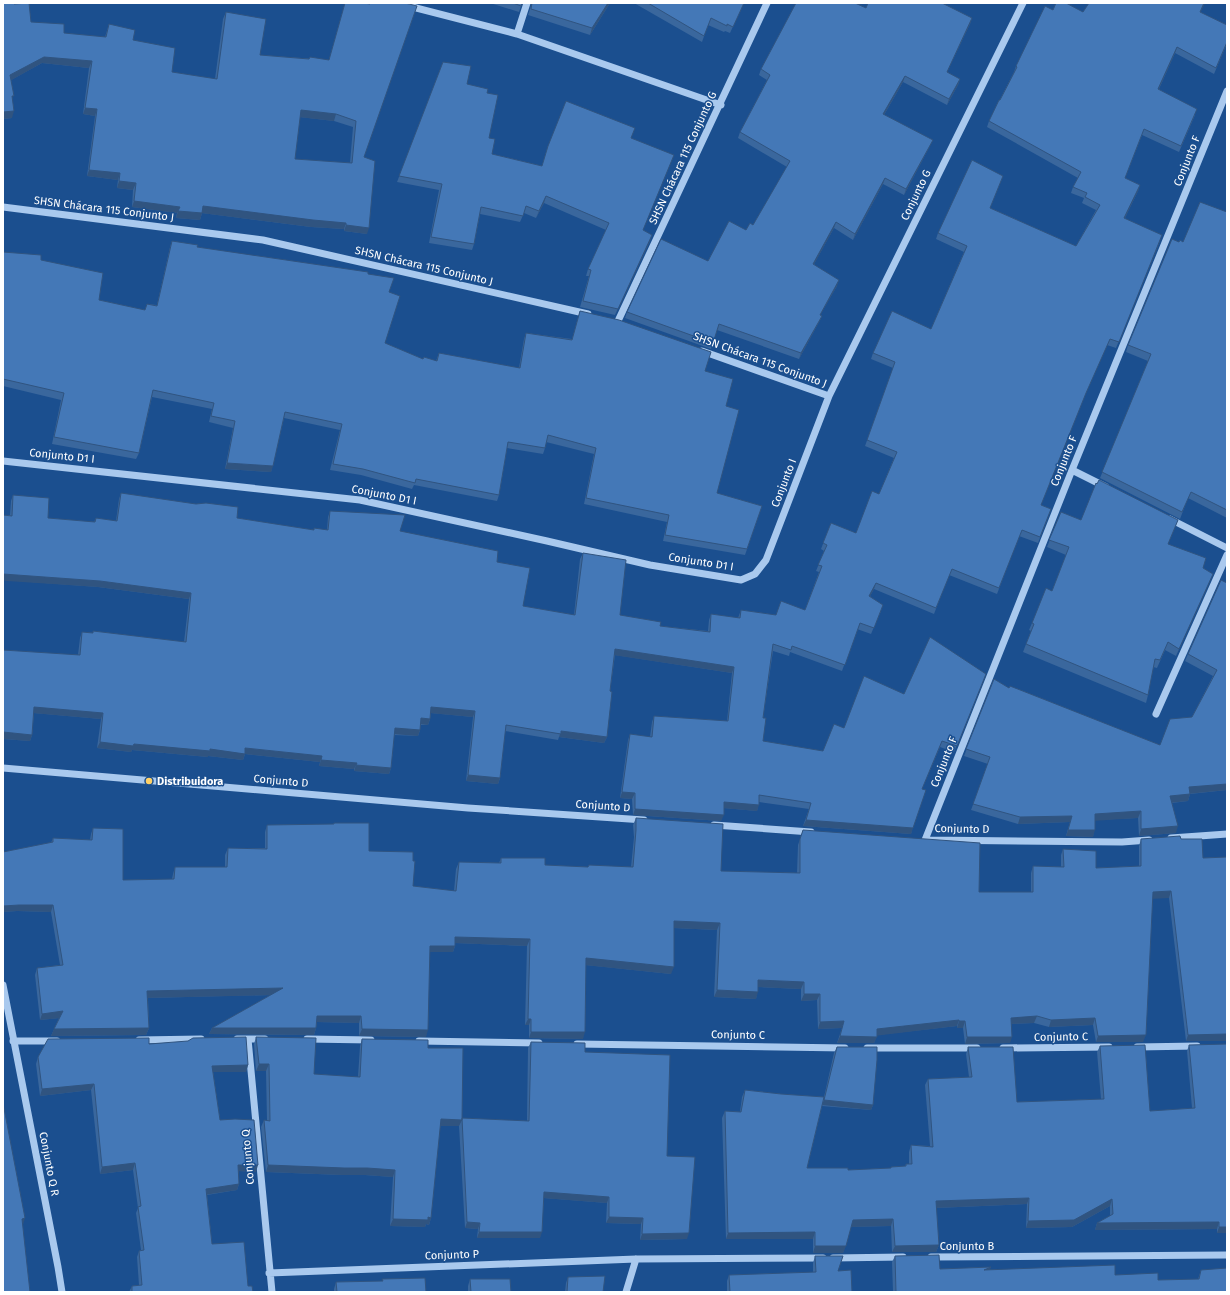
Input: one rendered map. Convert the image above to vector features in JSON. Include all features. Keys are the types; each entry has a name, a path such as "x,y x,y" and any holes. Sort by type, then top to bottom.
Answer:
{"street":[{"path":"397,3 517,34 721,104"},
{"path":"517,34 526,3"},
{"name":"SHSN Chácara 115 Conjunto G","path":"618,321 767,3"},
{"name":"Conjunto G","path":"828,396 1023,3"},
{"name":"Conjunto F","path":"925,840 1072,470 1227,91"},
{"name":"SHSN Chácara 115 Conjunto J","path":"3,207 263,240 595,316"},
{"path":"611,320 626,324"},
{"name":"SHSN Chácara 115 Conjunto J","path":"693,348 828,396"},
{"name":"Conjunto I","path":"755,574 766,560 828,396"},
{"name":"Conjunto D1 I","path":"3,461 360,500 650,565 741,580 755,574"},
{"path":"1072,470 1115,491"},
{"path":"1164,516 1227,548"},
{"path":"1156,714 1227,554"},
{"name":"Conjunto D","path":"3,768 468,808 649,820"},
{"path":"704,824 822,833"},
{"name":"Conjunto D","path":"917,839 1122,842 1227,834"},
{"name":"Conjunto Q R","path":"3,986 62,1292"},
{"path":"135,1040 210,1039"},
{"path":"233,1039 272,1039"},
{"name":"Conjunto Q","path":"248,1039 272,1292"},
{"path":"296,1039 376,1040"},
{"path":"13,1041 66,1041"},
{"path":"408,1041 543,1043"},
{"name":"Conjunto C","path":"567,1043 854,1048"},
{"path":"1132,1047 1203,1046"},
{"name":"Conjunto C","path":"997,1048 1116,1047"},
{"path":"862,1048 981,1048"},
{"name":"Conjunto B","path":"923,1257 1227,1254"},
{"path":"626,1292 636,1259 908,1257"},
{"name":"Conjunto P","path":"269,1273 636,1259"}],"building":[{"path":"3,3 29,3 31,22 64,24 64,33 106,37 109,24 135,30 133,40 175,48 172,72 217,79 226,12 266,19 260,55 309,59 310,57 329,60 345,3 405,3 417,6 364,157 375,161 369,228 346,225 346,223 203,206 202,213 178,211 180,207 134,201 136,183 119,181 120,173 89,170 97,109 85,108 92,61 44,57 10,75 14,96 12,96 14,111 3,112","holes":["301,110 336,114 356,121 352,163 295,159"]},
{"path":"513,3 522,3 521,6"},
{"path":"532,3 608,3 592,28 531,9"},
{"path":"648,3 744,3 733,27 727,24 727,26 711,18 704,36"},
{"path":"796,3 855,3 866,8 868,3 942,3 972,18 947,72 960,79 949,99 905,76 883,114 933,140 906,189 885,178 855,234 836,222 813,264 839,280 820,315 822,316 801,353 719,324 713,343 627,312 661,239 708,261 729,221 746,230 750,223 753,225 790,161 740,132 770,75 761,69"},
{"path":"1056,3 1066,3 1083,12 1089,3 1204,3 1200,12 1227,25 1227,42 1216,68 1177,47 1158,89 1197,109 1181,146 1144,129 1125,178 1140,185 1124,218 1162,235 1119,342 1110,339 1086,393 1041,505 1051,509 1040,537 1022,530 999,588 952,569 936,608 876,583 869,596 883,605 874,628 860,623 845,665 792,646 791,650 773,644 763,718 766,718 763,741 823,751 834,724 844,728 864,676 904,694 930,637 986,674 957,746 942,741 922,789 926,790 913,828 806,820 811,803 759,795 759,805 724,802 724,815 635,809 635,793 622,792 630,734 652,737 654,716 728,721 734,667 615,649 607,737 561,731 561,734 506,725 500,778 468,775 475,711 431,707 430,719 421,718 420,730 395,728 391,768 321,760 322,756 245,748 245,754 210,749 210,751 134,744 133,746 100,742 103,713 34,707 32,735 3,732 3,650 80,655 82,632 93,633 93,631 186,642 191,593 100,581 3,574 3,515 12,516 13,495 49,498 48,518 95,522 96,518 117,521 121,493 196,504 206,503 238,507 237,518 314,530 314,528 328,530 330,511 405,515 400,531 498,551 497,562 530,568 523,606 575,615 583,553 626,560 620,615 661,622 660,626 710,632 711,614 740,618 741,610 776,615 781,601 805,610 822,566 818,565 827,545 823,543 831,523 856,533 872,491 879,494 897,452 867,440 895,362 873,353 892,311 931,329 967,246 938,233 972,160 1003,176 990,208 1076,246 1100,205 1085,197 1087,193 1073,187 1081,172 989,121 1017,67 1016,66 1045,6 1053,10"},
{"path":"443,62 471,66 467,84 488,89 487,93 498,95 489,138 495,139 492,154 542,166 548,146 566,101 635,128 631,138 674,155 643,230 652,235 618,309 583,301 591,270 588,269 609,223 546,196 539,211 526,206 523,216 481,207 474,244 431,237 442,184 399,176"},
{"path":"1200,202 1227,212 1227,510 1191,492 1182,512 1102,472 1151,354 1128,345 1172,239 1183,242"},
{"path":"172,241 198,245 197,247 368,272 368,274 394,278 389,292 400,296 385,343 423,359 424,357 437,361 439,353 520,368 526,333 572,340 580,311 619,320 711,352 705,371 733,379 726,406 739,410 717,493 762,506 747,549 665,535 669,515 586,498 596,448 548,435 545,448 508,442 499,495 416,479 415,483 363,469 333,464 342,424 285,412 273,466 227,463 235,421 211,416 214,403 153,390 139,453 54,437 64,393 3,379 3,252 41,255 41,260 103,273 99,300 145,310 147,304 157,306"},
{"path":"1099,480 1178,520 1168,544 1206,558 1203,568 1213,574 1179,649 1168,642 1160,660 1155,659 1148,695 1026,644 1034,624 1032,623 1046,588 1052,591 1069,547 1049,540 1061,512 1081,520 1096,483 1097,484"},
{"path":"1221,580 1227,583 1227,784 1189,787 1190,794 1170,796 1178,826 1141,829 1141,811 1095,814 1095,830 1068,830 1072,816 1020,817 973,804 990,757 966,749 994,679 1009,688 1010,686 1160,745 1170,719 1192,717 1217,670 1188,654"},
{"path":"636,818 723,824 721,871 800,873 800,839 803,830 980,843 979,892 1033,892 1033,866 1064,867 1063,849 1096,851 1096,868 1141,866 1141,839 1180,836 1181,839 1202,839 1203,858 1227,857 1227,1034 1188,1035 1171,891 1153,892 1146,1035 1098,1036 1095,1018 1051,1020 1037,1016 1011,1018 1012,1037 967,1037 965,1021 959,1020 877,1029 877,1037 840,1036 844,1021 820,1022 820,994 804,994 804,982 758,980 758,992 717,990 720,923 674,921 674,967 586,958 585,1032 531,1032 531,1019 528,1019 530,939 455,937 455,946 430,946 428,1030 362,1029 361,1016 317,1016 316,1028 212,1028 283,988 147,991 149,1028 54,1029 63,1011 42,1014 37,968 63,965 53,905 3,906 3,852 53,842 53,838 92,840 93,828 123,829 123,880 174,879 175,867 227,867 228,848 267,849 267,825 369,823 369,851 413,852 413,861 415,861 413,886 456,891 459,862 501,863 501,858 545,858 545,865 633,867"},
{"path":"246,1037 248,1065 212,1066 220,1120 254,1120 258,1165 238,1165 239,1184 206,1189 212,1244 244,1242 248,1286 252,1286 253,1292 132,1292 132,1286 142,1285 139,1251 144,1250 138,1207 141,1206 135,1163 102,1167 94,1084 42,1089 38,1057 48,1039 149,1038 149,1044 188,1041 193,1038"},
{"path":"256,1037 316,1038 314,1074 360,1077 362,1039 428,1040 428,1048 463,1048 462,1120 441,1119 431,1218 428,1217 428,1220 393,1219 395,1170 268,1165 264,1120 270,1121 269,1064 259,1064"},
{"path":"531,1042 585,1043 585,1052 670,1055 667,1156 695,1157 689,1233 642,1234 643,1218 609,1217 609,1197 544,1192 542,1232 479,1232 480,1223 467,1222 462,1118 529,1121"},
{"path":"1227,1044 1227,1227 1219,1227 1219,1222 1097,1223 1113,1214 1112,1199 1074,1220 1028,1221 1029,1198 936,1201 939,1245 895,1246 893,1219 853,1220 846,1246 815,1246 815,1232 728,1233 725,1111 741,1112 745,1090 824,1097 807,1168 848,1168 848,1170 891,1168 912,1164 911,1145 933,1147 928,1079 972,1077 968,1047 1013,1047 1017,1102 1104,1099 1100,1046 1145,1045 1150,1111 1195,1108 1189,1045"},
{"path":"837,1047 877,1047 873,1105 824,1100"},
{"path":"3,1103 25,1218 22,1219 30,1292 3,1292"},
{"path":"939,1255 940,1269 991,1267 984,1270 1115,1265 1115,1275 1158,1273 1158,1280 1199,1279 1201,1270 1227,1268 1227,1292 896,1292 895,1256"},
{"path":"815,1256 843,1256 838,1271 851,1270 852,1292 730,1292 729,1275 816,1272"},
{"path":"605,1276 603,1292 567,1292 568,1277"},
{"path":"425,1278 426,1292 337,1292 336,1282"},
{"path":"470,1279 510,1279 511,1292 471,1292"}],"place":[{"name":"Distribuidora","path":"149,781"}]}
